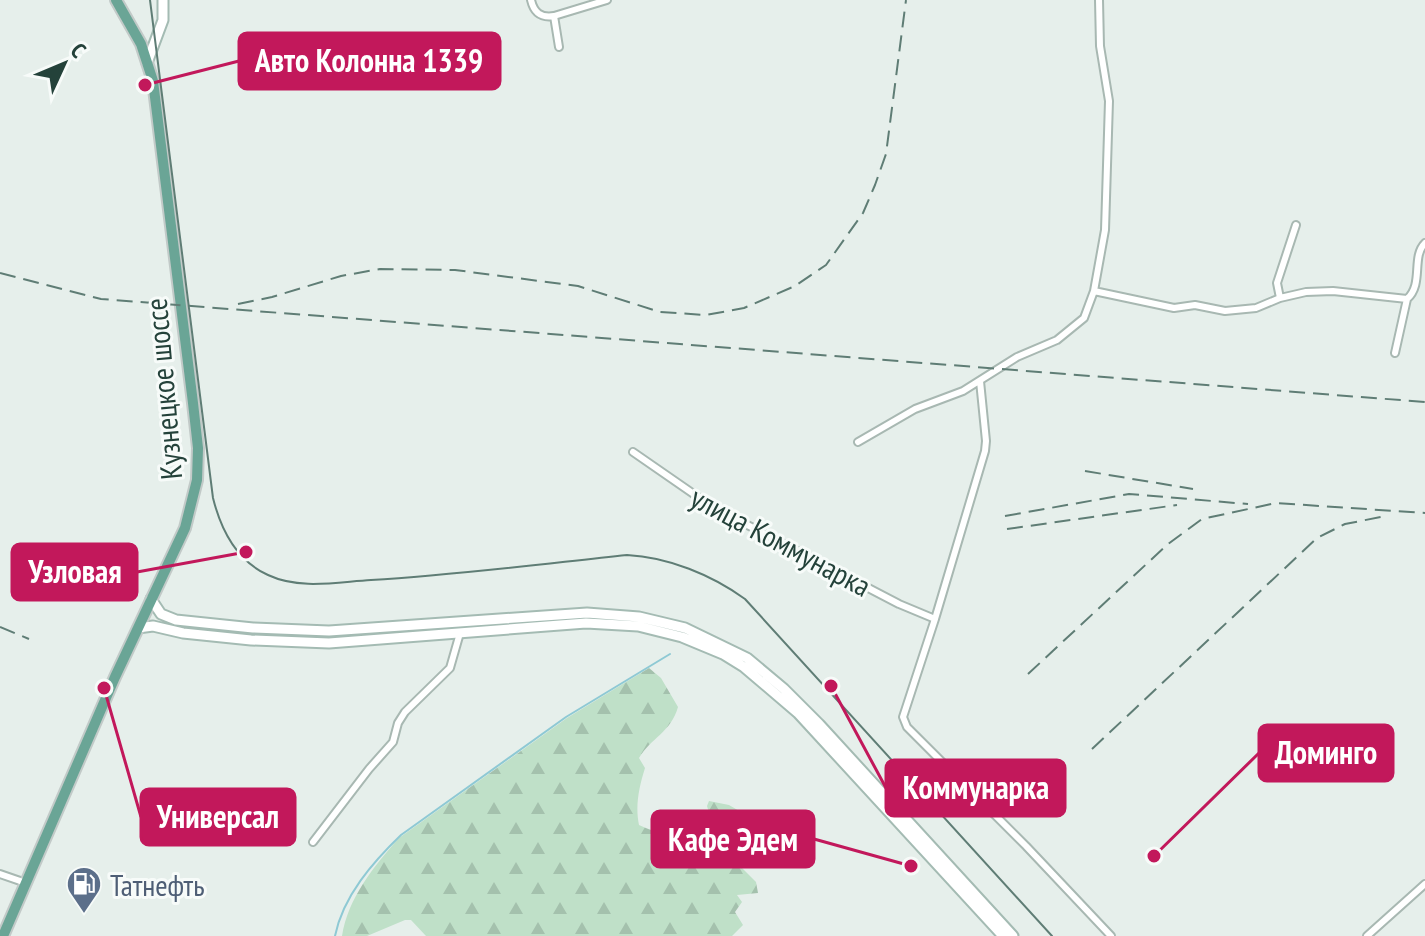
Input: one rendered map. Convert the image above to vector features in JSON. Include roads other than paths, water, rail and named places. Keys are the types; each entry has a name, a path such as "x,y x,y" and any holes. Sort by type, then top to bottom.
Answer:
{"main road":[{"name":"Кузнецкое шоссе","path":"3,936 151,599 181,539 197,488 198,448 153,81 141,44 116,0"},
{"path":"147,63 163,20 163,0"},
{"path":"151,599 161,614 176,620 285,630 359,630 587,613 639,617 685,628 747,658 784,689 1013,936"},
{"path":"138,628 156,626 183,633 313,643 586,623 621,624 670,633 723,654 762,681 817,733 1003,936"}],"street":[{"path":"531,0 538,14 544,18 607,0"},
{"path":"858,442 915,409 949,398 1017,357 1057,340 1084,318 1094,291 1105,230 1108,114 1098,26 1099,0"},
{"path":"554,16 559,47"},
{"path":"1280,298 1277,283 1296,225"},
{"path":"1395,353 1407,299 1415,291 1419,249 1425,243"},
{"path":"1094,291 1174,308 1195,305 1225,311 1256,308 1306,292 1333,291 1407,299"},
{"path":"980,381 985,451 903,717 907,727 1111,936"},
{"name":"улица Коммунарка","path":"633,452 711,506 899,604 935,619"},
{"path":"313,842 393,742 398,723 405,712 450,668 460,633"},
{"path":"0,874 26,883"},
{"path":"1367,936 1425,884"}],"waterway":[{"path":"335,936 352,894 370,868 401,835 566,717 670,654"}],"tram line":[{"path":"150,0 213,498 226,533 247,562 280,580 306,584 435,575 627,555 674,563 704,575 745,599 1052,936"}],"railway":[{"path":"238,304 341,276 380,269 455,270 578,286 660,312 706,315 744,308 795,286 826,265 863,213 875,185 886,154 906,0"},
{"path":"0,273 101,299 1425,402"},
{"path":"1085,471 1193,489"},
{"path":"1005,516 1129,494 1248,504"},
{"path":"1028,674 1168,544 1202,519 1276,503 1425,513"},
{"path":"1007,529 1177,505"},
{"path":"1092,749 1317,538 1345,524 1381,517"},
{"path":"0,627 29,639"}],"place":[{"name":"Авто Колонна 1339","path":"145,85"},
{"name":"Узловая","path":"246,552"},
{"name":"Коммунарка","path":"831,686"},
{"name":"Универсал","path":"104,688"},
{"name":"Доминго","path":"1154,856"},
{"name":"Кафе Эдем","path":"911,866"},
{"name":"Татнефть","path":"84,915"}]}
